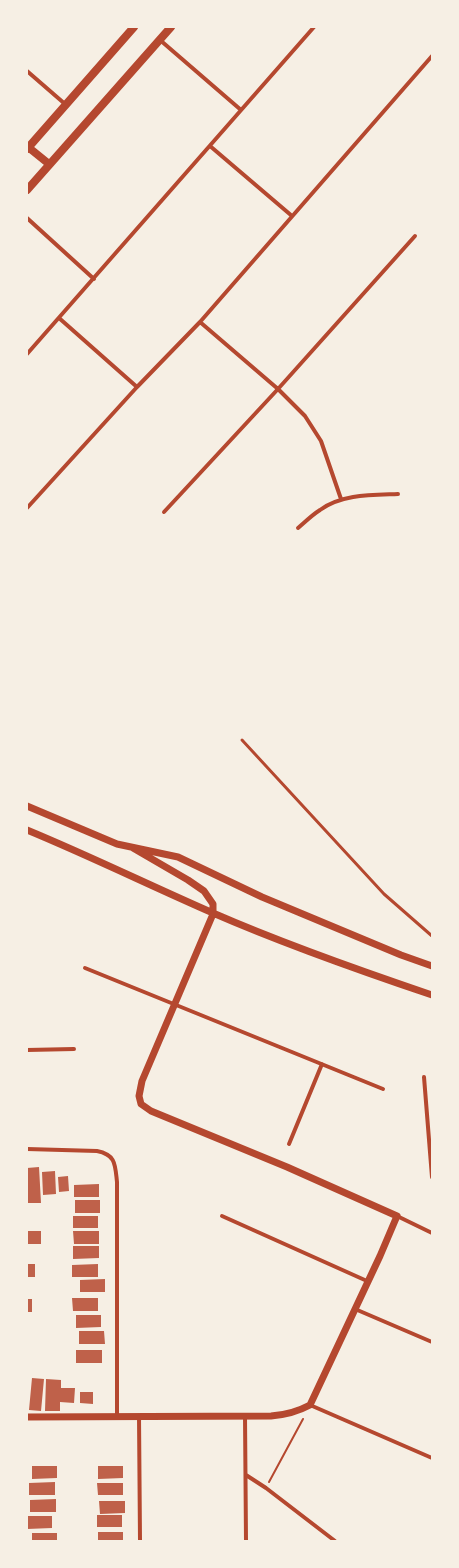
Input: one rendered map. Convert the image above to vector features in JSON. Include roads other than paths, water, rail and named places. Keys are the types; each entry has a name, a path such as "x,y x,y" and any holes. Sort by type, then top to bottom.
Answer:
{"main road":[{"path":"48,164 28,148 134,27"},
{"path":"27,190 48,164 171,27"}],"street":[{"path":"27,354 314,27"},
{"path":"160,40 241,110"},
{"path":"27,508 137,387 200,322 432,56"},
{"path":"27,71 65,104"},
{"path":"210,146 292,216"},
{"path":"27,218 94,279"},
{"path":"164,512 278,389 415,236"},
{"path":"60,318 137,387"},
{"path":"200,322 278,389 305,416 321,441 341,499"},
{"path":"298,528 320,509 341,499 398,494"},
{"path":"27,806 117,844 178,857 262,897 401,955 432,966"},
{"path":"27,830 66,846 213,914 332,961 432,995"},
{"path":"133,848 188,880 204,892 213,904 213,914 142,1082 139,1093 141,1104 151,1111 287,1167 432,1233"},
{"path":"85,968 383,1089"},
{"path":"27,1050 74,1048"},
{"path":"288,1144 322,1064"},
{"path":"424,1078 432,1177"},
{"path":"27,1148 105,1152 114,1161 117,1182 117,1417"},
{"path":"222,1216 367,1281"},
{"path":"27,1417 285,1415 298,1412 310,1405 380,1256 397,1216"},
{"path":"354,1309 432,1342"},
{"path":"310,1405 432,1458"},
{"path":"245,1415 246,1541"},
{"path":"139,1416 140,1541"},
{"path":"246,1475 266,1488 335,1541"}],"lane":[{"path":"242,740 384,894 432,936"}]}
